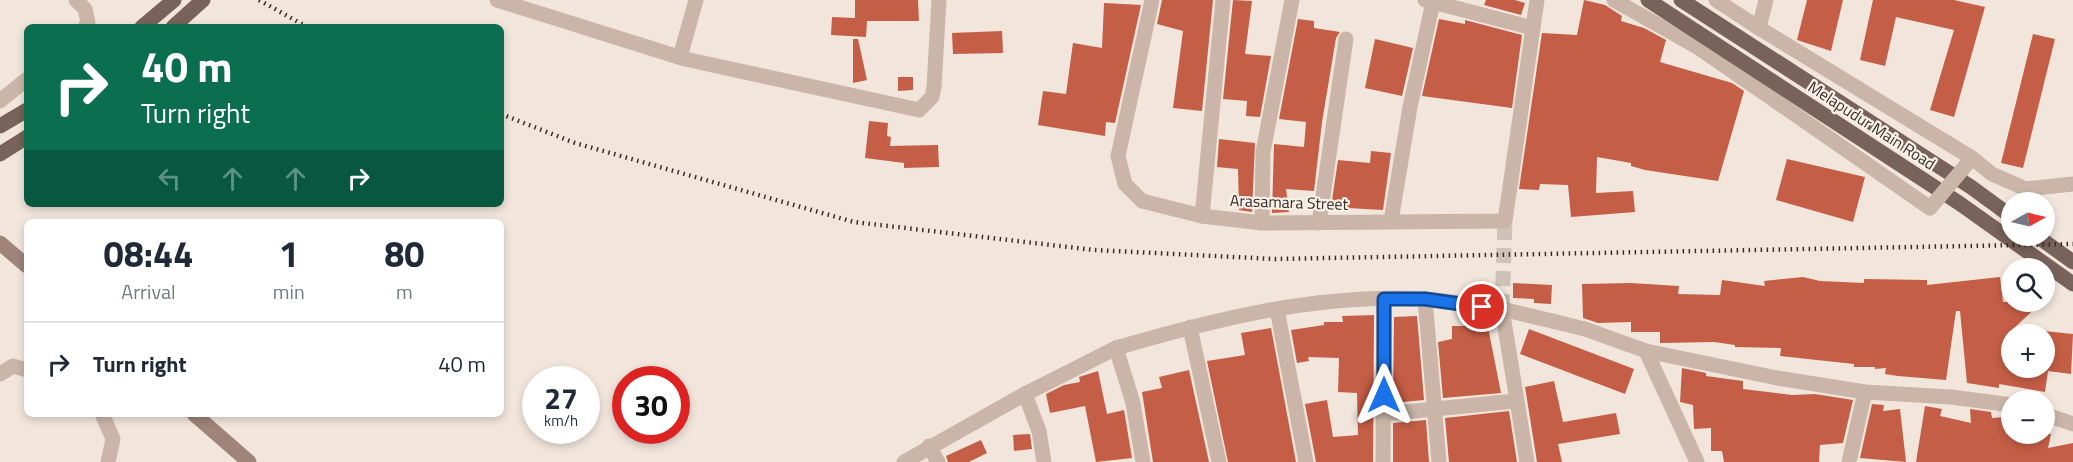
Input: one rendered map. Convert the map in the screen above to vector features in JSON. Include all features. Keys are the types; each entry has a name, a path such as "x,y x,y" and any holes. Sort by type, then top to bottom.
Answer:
{"main road":[{"path":"146,24 174,0"},
{"name":"Melapudur Main Road","path":"1648,0 1959,203 2073,284"},
{"name":"Melapudur Main Road","path":"1681,0 1971,187 2001,209"},
{"path":"176,24 201,3"},
{"path":"0,126 24,112"},
{"path":"0,154 24,139"},
{"path":"2051,246 2073,262"}],"street":[{"path":"76,0 85,9 87,24"},
{"path":"497,0 680,57 919,110 932,97 934,87 939,0"},
{"path":"680,57 696,0"},
{"name":"Arasamara Street","path":"1152,0 1118,156 1125,184 1142,201 1202,216 1262,223 1505,221 1533,28"},
{"path":"1202,216 1223,0"},
{"path":"1262,223 1263,152 1292,0"},
{"path":"1391,221 1429,1 1533,28 1536,0"},
{"path":"1614,0 1699,48 1930,208 1972,158"},
{"path":"1716,0 1972,158 1992,174 2026,189 2073,184"},
{"path":"1759,28 1766,0"},
{"path":"1319,223 1346,39"},
{"path":"0,101 24,81"},
{"path":"0,243 24,263"},
{"path":"1383,462 1384,299"},
{"path":"904,462 1025,394 1116,348 1190,327 1300,304 1384,299 1425,299 1502,309 1585,329 1646,351 1777,378 1865,392 1951,397 2001,404"},
{"path":"1425,299 1439,462"},
{"path":"1277,309 1306,462"},
{"path":"1502,309 1527,462"},
{"path":"1190,327 1219,462"},
{"path":"1116,348 1133,404 1143,462"},
{"path":"1646,351 1696,462"},
{"path":"0,374 13,366 24,369"},
{"path":"1849,462 1865,392"},
{"path":"1025,394 1039,431 1044,462"},
{"path":"1384,414 1516,401"},
{"path":"103,417 113,440 108,462"},
{"path":"197,417 249,462"},
{"path":"2055,418 2073,424"},
{"path":"929,446 938,462"}],"building":[{"path":"855,0 918,0 919,21 867,21 866,37 831,35 832,17 855,18"},
{"path":"1162,0 1213,0 1202,111 1173,108 1183,31 1157,24"},
{"path":"1233,0 1252,1 1245,54 1271,56 1260,117 1246,116 1247,101 1223,99"},
{"path":"1486,0 1515,0 1525,3 1521,15 1484,5"},
{"path":"1584,0 1605,5 1622,16 1621,21 1644,28 1666,40 1660,62 1732,83 1744,91 1718,181 1645,170 1631,166 1631,163 1597,157 1596,193 1633,191 1635,212 1571,217 1568,185 1540,184 1539,190 1519,189 1542,33 1577,35"},
{"path":"1807,0 1843,0 1831,51 1797,40"},
{"path":"1873,0 1954,0 1985,7 1954,117 1930,110 1954,30 1896,17 1885,66 1860,60"},
{"path":"1104,3 1141,5 1115,123 1106,122 1105,136 1038,125 1043,91 1066,94 1073,43 1102,48"},
{"path":"1298,19 1314,21 1314,28 1340,32 1336,38 1322,122 1314,191 1286,189 1289,212 1272,213 1274,144 1304,147 1306,122 1279,119"},
{"path":"1439,19 1465,24 1465,20 1522,35 1512,108 1422,96"},
{"path":"1002,31 1003,53 953,54 952,33"},
{"path":"2033,34 2055,39 2023,168 2001,163"},
{"path":"853,39 858,39 867,80 853,83"},
{"path":"1375,39 1413,48 1402,96 1365,88"},
{"path":"898,77 913,77 913,90 898,91"},
{"path":"869,121 888,123 887,136 891,137 890,146 938,145 939,167 904,168 904,163 865,158"},
{"path":"1219,139 1255,143 1252,212 1239,210 1238,169 1217,167"},
{"path":"1371,151 1391,153 1383,210 1331,207 1338,160 1370,163"},
{"path":"1787,159 1865,177 1853,222 1776,200"},
{"path":"1803,277 1820,281 1864,283 1864,279 1927,280 1927,285 2000,277 2001,312 2031,312 2018,324 2001,324 2001,378 2047,378 2045,390 1999,384 1999,388 1967,383 1960,311 1956,311 1946,380 1885,374 1886,368 1854,367 1854,364 1780,356 1781,348 1735,347 1735,345 1714,342 1660,343 1660,332 1631,332 1631,322 1598,323 1583,318 1582,284 1631,283 1679,286 1678,294 1720,295 1722,280 1765,286 1764,281"},
{"path":"1513,283 1552,285 1551,304 1534,303 1534,299 1513,298"},
{"path":"1464,314 1486,317 1501,393 1443,398 1438,342 1452,339 1452,326 1466,326"},
{"path":"1374,315 1373,462 1316,462 1305,404 1327,400 1333,437 1358,435 1357,393 1338,392 1339,358 1308,357 1309,361 1297,363 1291,330 1324,325 1324,322 1343,322 1342,316"},
{"path":"1417,316 1424,400 1393,403 1394,317"},
{"path":"1271,328 1296,462 1228,462 1207,361 1245,355 1241,333"},
{"path":"1529,329 1634,369 1625,394 1520,354"},
{"path":"2055,332 2073,334 2071,374 2055,372"},
{"path":"1682,368 1706,373 1706,376 1743,381 1743,389 1792,395 1815,394 1853,400 1843,443 1820,445 1819,462 1724,462 1722,451 1711,451 1711,428 1694,429 1693,405 1680,402"},
{"path":"1189,370 1209,462 1153,462 1142,392 1162,388 1159,377"},
{"path":"1098,371 1107,414 1124,410 1132,458 1096,462 1085,406 1050,413 1046,394 1064,385 1080,382 1079,377"},
{"path":"1554,381 1563,422 1616,413 1620,434 1558,444 1562,462 1537,462 1525,387"},
{"path":"1872,404 1884,405 1883,411 1900,409 1906,462 1860,458"},
{"path":"1925,406 1942,409 1940,416 1971,423 1970,409 1991,412 1992,418 2001,417 2001,444 2049,444 2048,448 2073,443 2073,462 1916,462"},
{"path":"1509,411 1517,462 1449,462 1445,418"},
{"path":"1426,420 1429,462 1393,462 1393,423"},
{"path":"1030,434 1032,449 1014,451 1013,435"},
{"path":"981,440 987,453 969,462 948,462 946,456"}],"tunnel":[{"path":"1502,309 1505,221"}],"railway":[{"path":"259,0 302,24"},
{"path":"504,115 575,143 854,222 1094,250 1275,259 2073,244"}],"route":[{"path":"1384,395 1384,299 1425,299 1482,307"}]}
